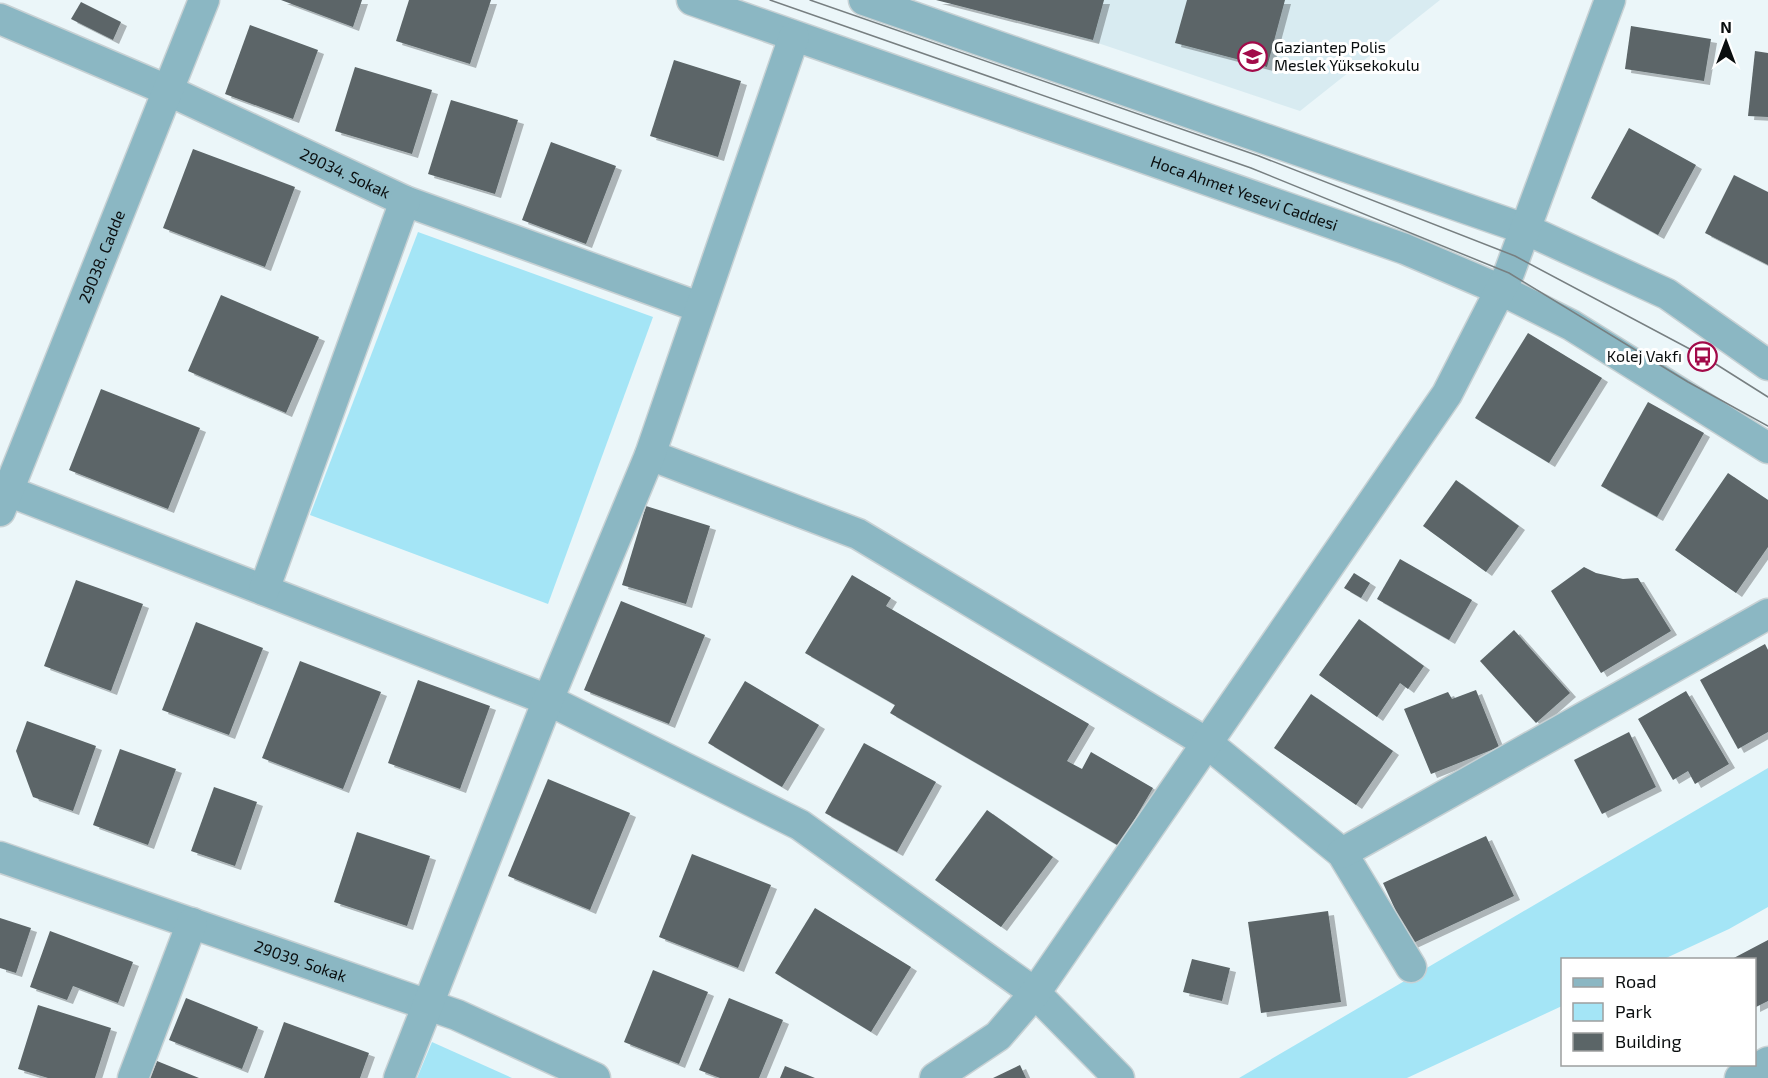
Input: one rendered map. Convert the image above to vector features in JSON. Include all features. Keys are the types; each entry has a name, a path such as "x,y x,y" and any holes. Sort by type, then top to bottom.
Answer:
{"street":[{"name":"29038. Cadde","path":"3,497 204,0"},
{"name":"Hoca Ahmet Yesevi Caddesi","path":"692,0 1405,249 1501,290 1570,325 1768,448"},
{"path":"864,0 1525,229 1667,294 1768,365"},
{"path":"935,1078 998,1036 1035,993 1447,394 1501,290 1610,0"},
{"name":"29034. Sokak","path":"0,19 167,90 405,201 699,307"},
{"path":"399,1078 548,700 650,455 699,307 794,37"},
{"path":"264,590 405,201"},
{"path":"650,455 858,534 1207,742 1342,853 1412,967"},
{"path":"3,497 264,590 548,700 800,825 1035,993 1119,1078"},
{"path":"1342,853 1768,614"},
{"name":"29039. Sokak","path":"0,856 457,1015 595,1078"},
{"path":"133,1078 192,923"},
{"path":"1740,1078 1768,1062"}],"shaded area":[{"name":"Gaziantep Polis Meslek Yüksekokulu","path":"970,0 1440,0 1300,111"}],"green space":[{"path":"418,232 653,317 548,604 310,515"},
{"path":"1768,768 1768,907 1729,929 1666,958 1561,958 1561,1006 1407,1078 1239,1078"},
{"path":"432,1042 512,1078 417,1078"}],"building":[{"path":"281,0 362,0 353,27"},
{"path":"409,0 491,0 470,64 396,41"},
{"path":"936,0 1104,0 1093,40"},
{"path":"1187,0 1285,0 1267,67 1175,43"},
{"path":"81,2 121,22 113,40 71,19"},
{"path":"250,25 318,50 293,119 225,94"},
{"path":"1631,26 1711,39 1704,81 1625,69"},
{"path":"1755,51 1768,53 1768,117 1748,116"},
{"path":"674,60 741,81 718,157 650,136"},
{"path":"355,67 432,90 412,154 335,131"},
{"path":"451,100 518,120 495,194 428,174"},
{"path":"1629,128 1696,165 1658,235 1591,198"},
{"path":"551,142 616,166 586,244 522,220"},
{"path":"193,149 295,187 265,267 163,228"},
{"path":"1734,175 1768,192 1768,265 1705,233"},
{"path":"221,295 319,337 286,413 188,371"},
{"path":"1528,333 1602,378 1549,463 1475,418"},
{"path":"101,389 200,428 168,509 69,470"},
{"path":"1648,402 1704,433 1657,517 1601,486"},
{"path":"1728,473 1768,500 1768,547 1736,593 1675,550"},
{"path":"1456,480 1519,526 1486,572 1423,526"},
{"path":"646,506 710,526 686,604 622,585"},
{"path":"1400,559 1472,600 1449,640 1377,599"},
{"path":"1584,567 1596,573 1623,579 1638,578 1671,631 1601,673 1551,591"},
{"path":"1354,573 1370,583 1361,598 1344,588"},
{"path":"852,575 891,598 886,606 1089,724 1067,761 1082,769 1091,752 1153,788 1119,846 890,713 895,705 805,653"},
{"path":"76,580 143,604 111,691 44,666"},
{"path":"621,601 705,635 669,724 584,690"},
{"path":"1359,619 1424,666 1408,689 1400,683 1377,717 1319,675"},
{"path":"196,622 263,648 229,735 162,710"},
{"path":"1514,630 1570,693 1536,723 1480,661"},
{"path":"1765,644 1768,650 1768,732 1738,749 1700,680"},
{"path":"300,661 381,692 343,789 262,758"},
{"path":"418,680 490,706 460,789 388,763"},
{"path":"745,681 819,725 782,787 708,743"},
{"path":"1476,690 1499,747 1431,774 1404,709 1448,692 1452,699"},
{"path":"1686,691 1729,764 1695,784 1688,771 1673,780 1638,719"},
{"path":"1311,694 1393,751 1356,805 1274,748"},
{"path":"27,721 96,746 73,811 33,797 16,751"},
{"path":"1629,732 1656,787 1602,814 1574,760"},
{"path":"864,743 936,782 897,852 825,813"},
{"path":"120,749 176,769 148,845 93,825"},
{"path":"548,779 630,813 590,910 508,876"},
{"path":"214,787 257,802 235,866 191,851"},
{"path":"987,810 1053,857 1001,927 935,880"},
{"path":"357,832 430,856 407,926 334,902"},
{"path":"1486,836 1514,896 1411,944 1383,883"},
{"path":"692,854 771,885 738,968 659,937"},
{"path":"815,908 911,967 871,1032 775,973"},
{"path":"1328,911 1341,1002 1261,1013 1248,922"},
{"path":"0,918 31,928 16,973 0,968"},
{"path":"50,931 133,962 118,1003 73,986 67,1000 30,987"},
{"path":"1768,940 1768,1001 1756,1007 1756,958 1734,958"},
{"path":"1192,959 1230,968 1222,1001 1183,992"},
{"path":"653,970 708,992 679,1064 624,1042"},
{"path":"186,998 258,1027 242,1069 169,1040"},
{"path":"729,998 783,1020 759,1078 720,1078 699,1070"},
{"path":"38,1005 111,1028 95,1078 48,1078 18,1069"},
{"path":"284,1022 369,1053 360,1078 264,1078"},
{"path":"157,1061 199,1078 150,1078"},
{"path":"1020,1065 1026,1078 993,1078"},
{"path":"785,1066 815,1078 780,1078"}],"tram line":[{"path":"770,0 1251,168 1509,273 1688,382 1768,426"},
{"path":"810,0 1259,156 1515,256 1703,356 1768,397"}],"place":[{"name":"Gaziantep Polis Meslek Yüksekokulu","path":"1253,56"},
{"name":"Kolej Vakfı","path":"1703,356"}]}
